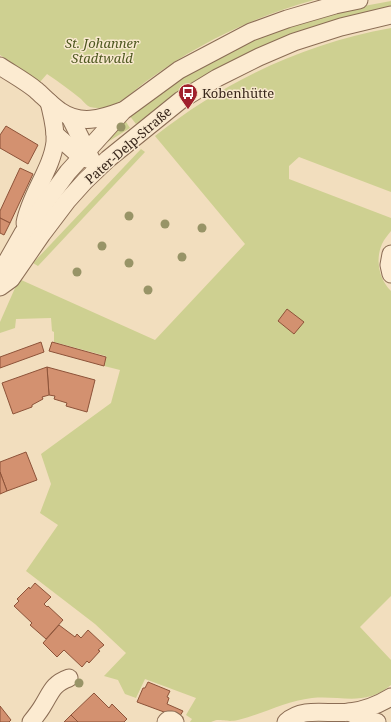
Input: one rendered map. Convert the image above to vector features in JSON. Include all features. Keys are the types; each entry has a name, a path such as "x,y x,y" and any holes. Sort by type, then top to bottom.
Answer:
{"street":[{"path":"0,66 35,89 59,111 70,117 84,120 95,120 122,111 179,70 251,32 287,19 358,0"},
{"name":"Pater-Delp-Straße","path":"0,286 11,279 67,200 92,160 181,100 217,78 259,57 294,42 341,27 391,16"},
{"path":"23,233 27,214 51,157 55,143 55,134 49,102"},
{"path":"0,281 2,270 23,233 64,177 92,160 122,111"},
{"path":"70,117 92,160"},
{"path":"55,134 70,149 92,160"},
{"path":"391,254 389,265 391,274"},
{"path":"31,722 43,706 54,686 69,678"},
{"path":"286,722 300,713 349,712 367,709 380,704 391,697"},
{"path":"349,712 366,720 377,722"}],"green space":[{"name":"St. Johanner Stadtwald","path":"0,0 314,0 270,14 227,32 187,54 148,80 122,100 107,107 99,108 90,107 73,92 47,74 40,82 0,55"},
{"path":"391,1 391,10 188,88 136,124 129,115 181,76 253,39 337,11"},
{"path":"391,28 391,192 299,157 289,166 289,179 391,218 391,231 382,244 380,250 379,269 384,281 391,291 391,596 360,627 391,660 391,685 381,692 362,698 312,698 293,702 238,720 190,722 192,719 186,715 196,698 145,679 136,698 125,694 118,680 104,676 126,653 95,624 26,571 58,525 40,513 51,484 41,454 111,403 120,370 104,366 106,356 54,342 54,332 52,331 51,318 16,319 15,328 0,333 0,322 19,279 155,340 245,244 155,136 209,98 266,67 327,44 358,35"},
{"path":"124,119 130,128 98,148"},
{"path":"141,149 145,152 38,266 33,263"}],"building":[{"path":"6,126 38,145 28,164 0,148 0,135"},
{"path":"20,168 33,174 10,223 0,218 0,211"},
{"path":"0,218 10,223 4,235 0,233"},
{"path":"287,309 304,322 294,334 278,321"},
{"path":"41,342 44,352 0,368 0,357"},
{"path":"52,342 106,357 104,366 49,351"},
{"path":"47,367 95,380 87,412 66,406 67,403 54,399 55,396 49,395"},
{"path":"47,367 49,395 42,397 43,399 32,405 32,407 13,414 2,383"},
{"path":"26,452 37,480 7,491 0,472 0,462"},
{"path":"0,472 7,491 0,494"},
{"path":"35,583 51,597 44,604 63,620 46,639 30,625 32,623 14,606 19,601 17,599"},
{"path":"59,625 75,637 77,634 81,638 88,630 104,645 98,650 100,651 89,663 87,661 82,667 64,650 57,657 43,643"},
{"path":"148,682 170,691 167,697 169,698 167,704 183,711 178,719 137,702 143,688 145,688"},
{"path":"94,693 109,708 112,704 127,719 124,722 78,722 71,715"},
{"path":"0,706 11,720 9,722 0,722"},
{"path":"71,715 78,722 64,722"}],"place":[{"name":"Kobenhütte","path":"188,110"}]}
